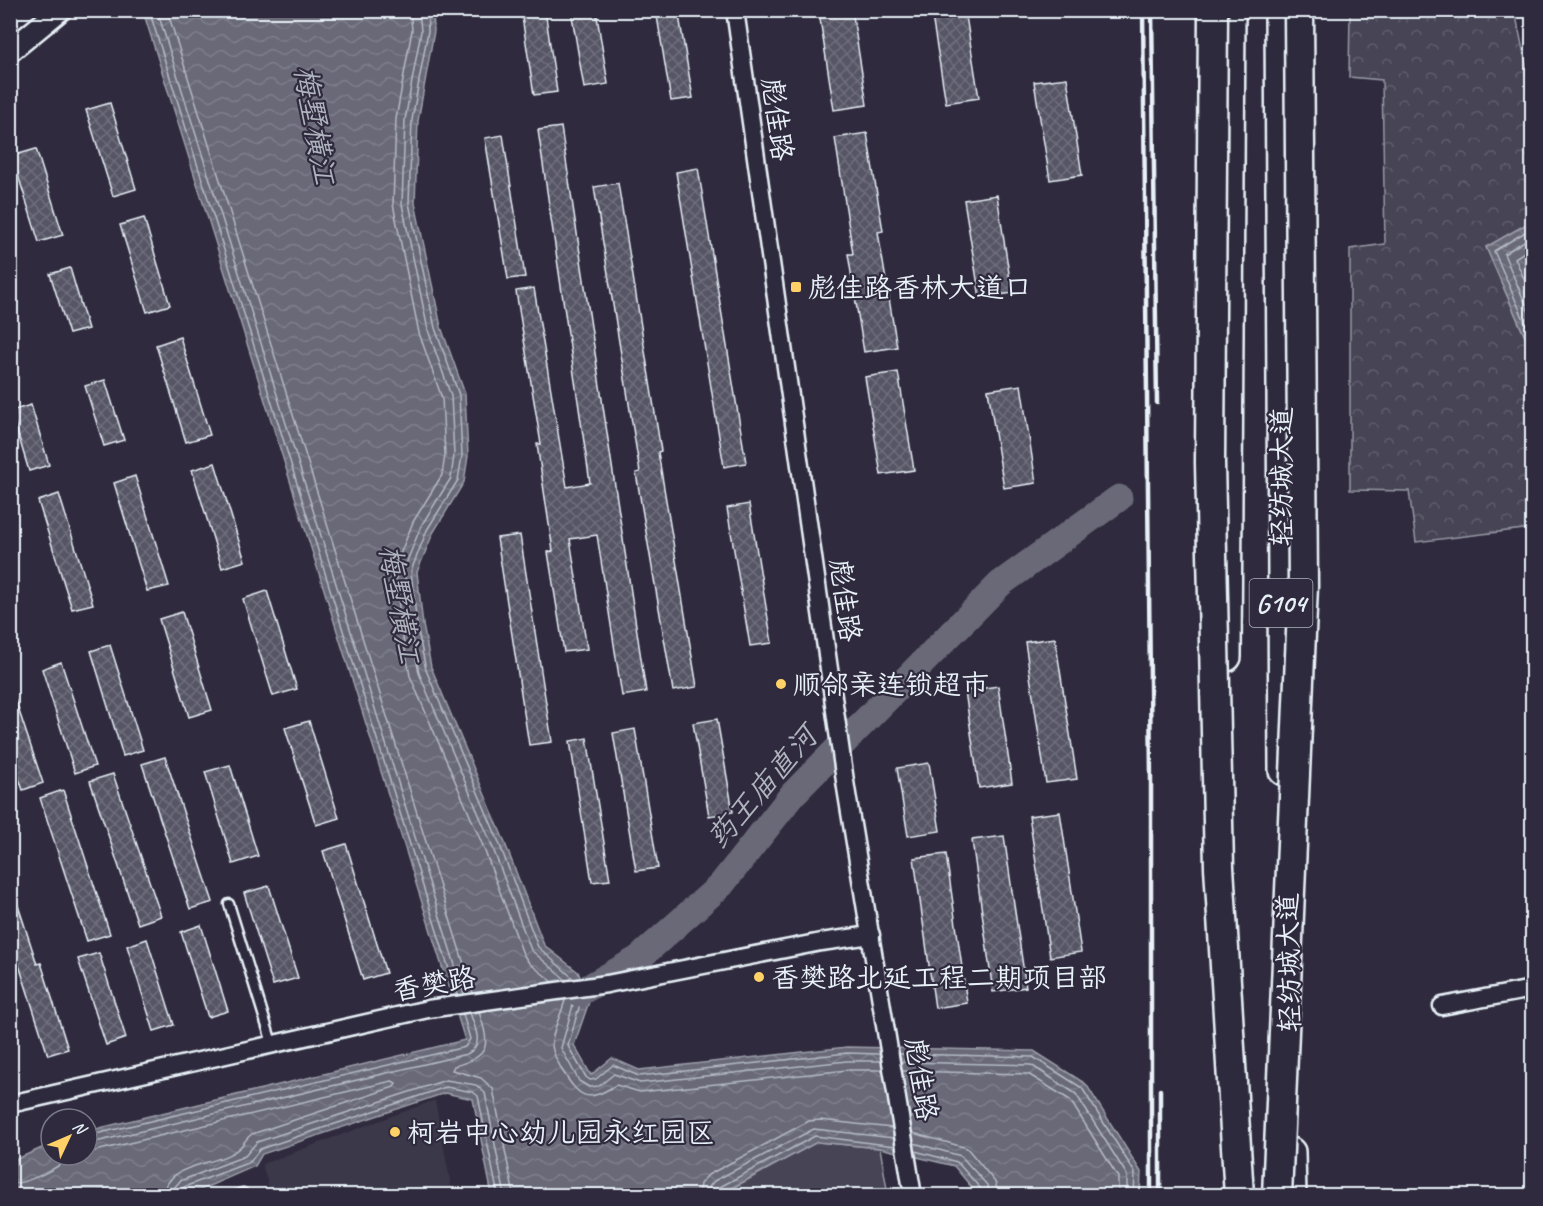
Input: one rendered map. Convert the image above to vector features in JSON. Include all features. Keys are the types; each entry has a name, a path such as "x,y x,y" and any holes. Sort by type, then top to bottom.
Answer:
{"highway":[{"path":"1213,10 1210,475 1219,867 1239,1196"},
{"path":"1277,1196 1303,586 1299,10"}],"main road":[{"name":"轻纺城大道","path":"1228,1196 1227,712 1231,10"},
{"name":"轻纺城大道","path":"1279,10 1282,710 1292,1196"}],"street":[{"path":"10,51 60,10"},
{"name":"彪佳路","path":"735,10 837,728 912,1190"},
{"name":"香樊路","path":"10,1104 428,1009 607,984 821,942 870,935"},
{"path":"1442,1006 1533,989"}],"lane":[{"path":"229,904 272,1043"},
{"path":"234,1196 243,1193 244,1196"}],"shaded area":[{"name":"柯岩中心幼儿园永红园区","path":"435,1100 453,1195 271,1195 262,1164"}],"green space":[{"path":"1350,11 1515,11 1532,94 1532,221 1486,247 1532,353 1532,528 1416,542 1409,491 1350,490 1350,249 1385,244 1382,80 1349,77"},
{"path":"817,1142 880,1148 888,1195 718,1196"}],"water":[{"name":"梅墅横江","path":"143,11 433,11 434,31 418,121 415,203 441,327 465,394 468,456 464,482 433,533 417,572 423,625 431,667 503,838 544,945 578,972 590,999 574,1045 591,1075 612,1058 639,1070 847,1047 1034,1051 1086,1084 1141,1172 1140,1195 978,1195 954,1166 880,1148 817,1142 718,1195 492,1195 473,1099 445,1093 262,1154 255,1166 200,1190 175,1195 11,1195 10,1162 39,1149 39,1167 99,1167 99,1128 465,1040"},
{"path":"1532,221 1532,353 1486,247"}],"building":[{"path":"521,10 545,10 557,92 534,95"},
{"path":"571,10 596,10 608,84 584,88"},
{"path":"656,10 678,10 693,98 671,101"},
{"path":"852,10 867,105 834,110 819,12"},
{"path":"931,10 965,10 979,98 946,103"},
{"path":"1067,78 1082,175 1050,180 1034,82"},
{"path":"110,103 136,189 113,196 86,110"},
{"path":"561,127 646,692 622,696 597,535 570,539 587,649 564,652 548,552 553,551 537,444 541,444 516,291 534,288 567,487 590,483 538,130"},
{"path":"867,133 883,231 878,232 897,347 864,352 848,254 853,254 835,138"},
{"path":"503,135 525,277 508,279 485,138"},
{"path":"36,149 63,235 39,242 12,156"},
{"path":"698,168 746,463 724,467 676,172"},
{"path":"618,183 661,451 658,452 697,687 673,691 636,473 640,472 594,187"},
{"path":"997,195 1012,293 980,298 964,200"},
{"path":"144,218 170,305 147,312 120,225"},
{"path":"70,268 88,329 69,334 50,274"},
{"path":"180,337 210,435 186,442 156,345"},
{"path":"898,372 914,470 881,475 865,377"},
{"path":"105,380 124,440 104,446 85,386"},
{"path":"1021,385 1036,483 1004,488 988,390"},
{"path":"31,405 49,465 29,471 11,411"},
{"path":"215,463 245,561 222,568 192,470"},
{"path":"135,476 169,586 147,591 114,483"},
{"path":"59,494 93,604 72,609 38,501"},
{"path":"749,504 772,643 750,646 727,508"},
{"path":"520,535 552,742 529,745 497,538"},
{"path":"267,591 297,689 273,696 243,599"},
{"path":"182,612 212,710 189,717 159,619"},
{"path":"1055,638 1077,779 1046,783 1025,642"},
{"path":"110,645 143,750 123,756 91,651"},
{"path":"61,662 95,766 75,773 42,669"},
{"path":"998,686 1012,783 979,788 965,691"},
{"path":"10,693 13,693 43,783 23,790 10,752"},
{"path":"717,719 733,812 709,816 693,723"},
{"path":"309,721 339,818 316,825 285,728"},
{"path":"635,729 658,868 636,871 613,733"},
{"path":"587,738 610,880 592,882 570,741"},
{"path":"165,757 213,902 190,909 142,764"},
{"path":"929,763 940,831 908,836 897,768"},
{"path":"230,765 258,856 233,864 205,772"},
{"path":"113,774 161,916 138,924 90,781"},
{"path":"63,790 110,934 87,941 40,798"},
{"path":"1060,812 1081,952 1050,957 1029,816"},
{"path":"1004,836 1026,987 993,992 972,840"},
{"path":"346,844 386,973 363,980 323,851"},
{"path":"946,854 967,1003 935,1008 914,858"},
{"path":"269,886 298,978 273,985 244,893"},
{"path":"13,890 37,964 41,963 68,1049 48,1055 16,956 10,958 10,891"},
{"path":"201,925 228,1011 208,1017 181,932"},
{"path":"147,939 174,1025 154,1031 127,946"},
{"path":"99,953 126,1038 106,1045 78,959"}],"waterway":[{"name":"药王庙直河","path":"579,993 638,959 721,885 793,794 1000,584 1119,498"}],"railway":[{"path":"1143,10 1151,778 1151,1196"},
{"path":"1152,10 1157,403"},
{"path":"1160,1090 1160,1196"}],"place":[{"name":"彪佳路香林大道口","path":"796,287"},
{"name":"顺邻亲连锁超市","path":"781,684"},
{"name":"香樊路北延工程二期项目部","path":"759,977"},
{"name":"柯岩中心幼儿园永红园区","path":"395,1132"}]}
